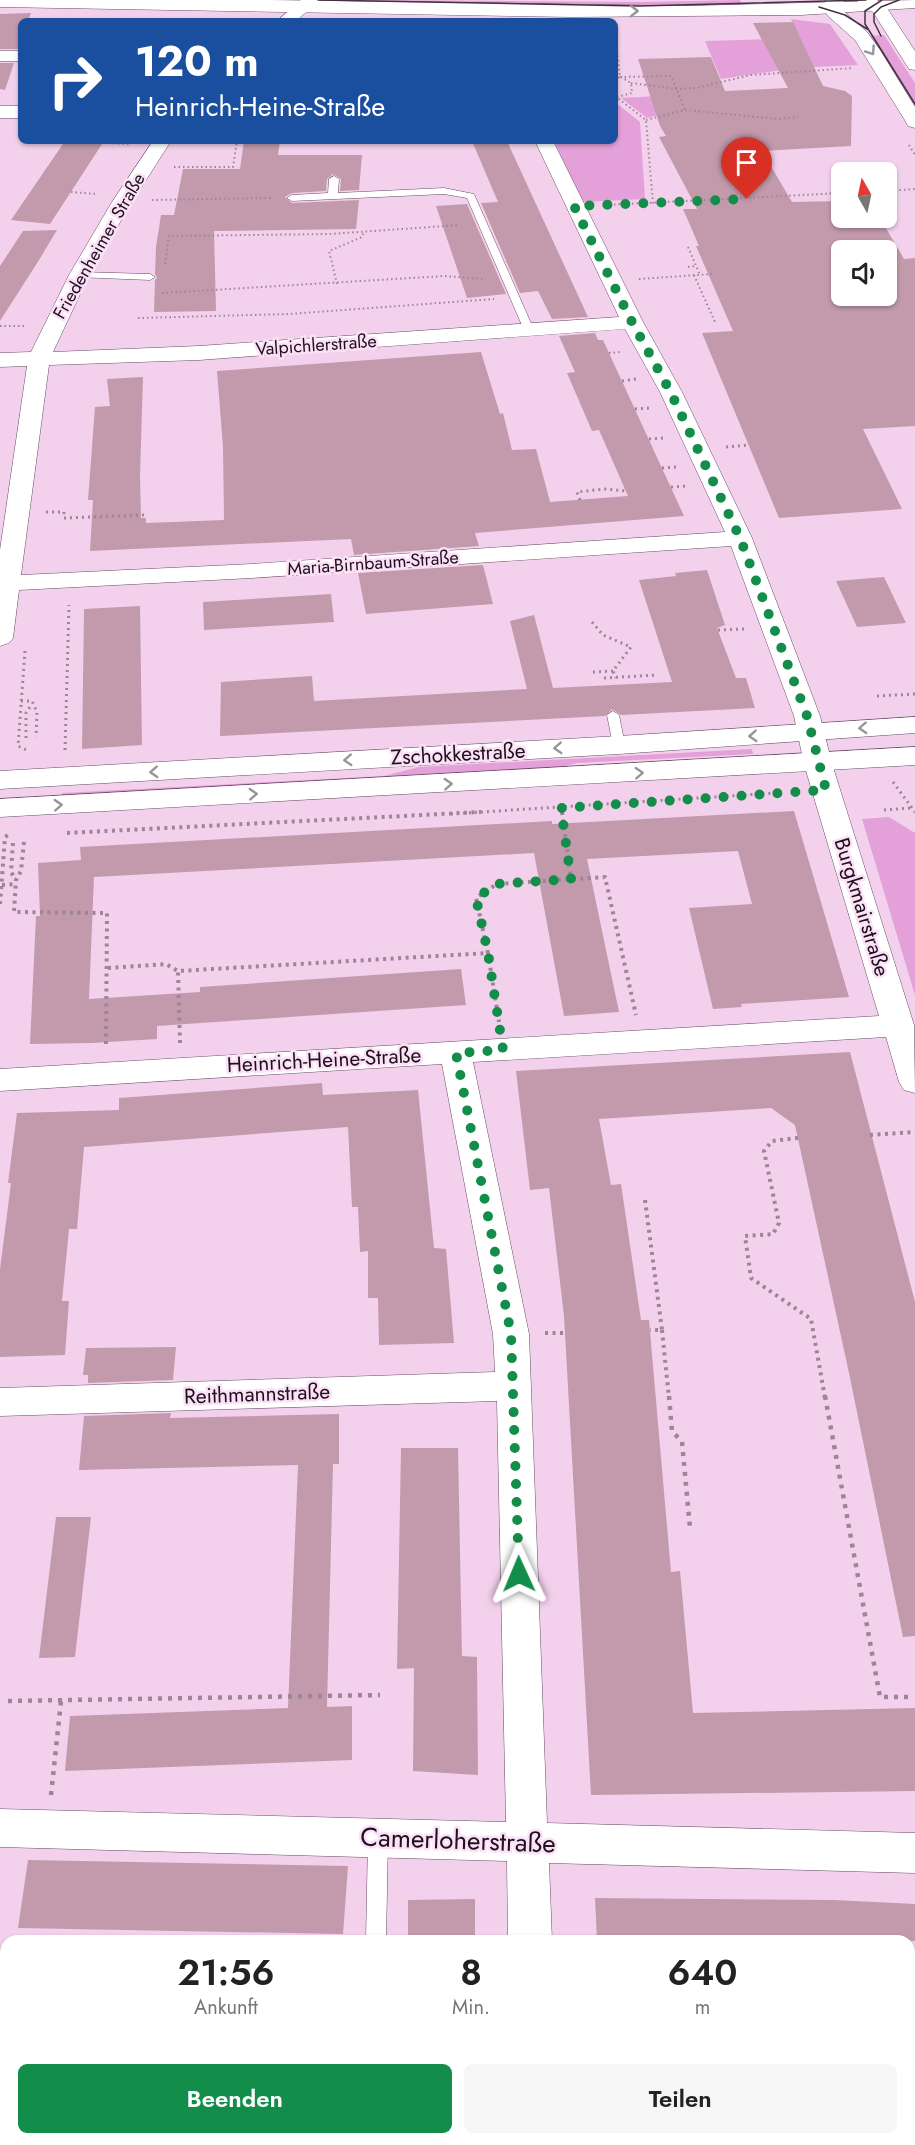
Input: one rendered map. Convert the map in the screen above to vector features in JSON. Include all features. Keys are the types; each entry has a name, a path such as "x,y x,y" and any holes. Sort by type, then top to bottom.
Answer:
{"main road":[{"path":"0,2 307,3 645,11 915,3"},
{"name":"Zschokkestraße","path":"0,780 620,745 915,725"},
{"name":"Zschokkestraße","path":"0,808 822,777 915,756"}],"street":[{"path":"290,18 307,3"},
{"path":"871,3 915,65"},
{"path":"834,4 872,50 915,122"},
{"path":"0,56 18,56"},
{"path":"0,112 18,112"},
{"name":"Friedenheimer Straße","path":"0,638 5,567 16,513 39,359 79,274 160,144"},
{"name":"Burgkmairstraße","path":"545,144 611,281 671,393 740,538 811,732 822,777 915,1082"},
{"name":"Valpichlerstraße","path":"0,360 199,353 632,322"},
{"name":"Maria-Birnbaum-Straße","path":"5,567 70,580 263,570 740,538"},
{"name":"Heinrich-Heine-Straße","path":"0,1080 899,1025"},
{"path":"456,1053 511,1334 530,1935"},
{"name":"Reithmannstraße","path":"0,1402 514,1386"},
{"name":"Camerloherstraße","path":"0,1828 526,1841 915,1854"}],"lane":[{"path":"333,196 334,179"},
{"path":"292,198 444,191 471,196 529,330"},
{"path":"79,274 147,277"},
{"path":"613,715 620,745"},
{"path":"376,1935 378,1837"}],"path":[{"path":"618,59 620,77"},
{"path":"620,77 631,83 678,89 696,88 751,75 863,68"},
{"path":"620,77 672,76 686,110"},
{"path":"618,96 632,93 631,83"},
{"path":"618,98 646,120 653,204"},
{"path":"646,120 686,110 778,119 798,117"},
{"path":"173,167 233,167 237,144"},
{"path":"897,190 915,189"},
{"path":"574,206 831,194"},
{"path":"151,200 292,198"},
{"path":"165,267 169,236 288,235 483,224"},
{"path":"337,284 329,250 362,237 365,232"},
{"path":"688,247 700,275"},
{"path":"688,267 696,266"},
{"path":"611,281 712,274"},
{"path":"694,275 715,322"},
{"path":"147,277 140,291 337,284 444,276 507,280"},
{"path":"138,318 300,314 515,297"},
{"path":"580,500 577,492 604,489 626,491"},
{"path":"16,513 64,512 64,518 144,515"},
{"path":"65,753 70,580"},
{"path":"592,622 595,630 605,637 631,647 613,671"},
{"path":"18,742 26,641"},
{"path":"593,672 613,671"},
{"path":"613,671 616,678"},
{"path":"604,678 657,675"},
{"path":"877,696 915,694"},
{"path":"21,701 32,701 37,712 36,737"},
{"path":"26,738 27,713 32,704"},
{"path":"891,776 910,808 915,812"},
{"path":"56,834 561,808 822,777"},
{"path":"561,808 571,879"},
{"path":"884,810 910,808"},
{"path":"24,842 21,871 16,882 14,912 107,914 105,1073"},
{"path":"13,843 11,872 16,882"},
{"path":"503,1050 488,953 476,898 497,884 605,877 643,1042"},
{"path":"2,885 16,882"},
{"path":"108,968 166,964 178,971 488,953"},
{"path":"178,971 180,1068"},
{"path":"870,1135 915,1132"},
{"path":"798,1138 772,1141 764,1150 779,1223 773,1234 745,1236 751,1278 811,1319 880,1697 914,1697"},
{"path":"645,1200 672,1431 682,1442 690,1528"},
{"path":"650,1330 662,1330"},
{"path":"8,1701 380,1695"},
{"path":"47,1829 61,1701"}],"shaded area":[{"path":"372,0 641,2 740,0 743,8 370,5"},
{"path":"791,19 830,24 858,65 795,68 721,79 705,41 774,39 804,46"},
{"path":"884,35 915,83 915,112 867,36"},
{"path":"677,95 683,109 647,118 621,98"},
{"path":"618,104 640,122 645,199 582,202 555,144 618,144"},
{"path":"752,749 753,754 577,763 541,772 61,798 62,793 384,776 419,767"},
{"path":"889,817 915,833 915,995 862,819"}],"building":[{"path":"31,13 29,18 18,18 18,49 0,49 0,14"},
{"path":"793,22 823,86 845,91 852,96 851,146 762,151 792,202 831,201 831,228 886,228 893,240 831,240 831,306 897,306 897,247 904,259 915,258 915,426 863,429 902,509 779,518 702,333 733,331 696,246 699,246 683,209 697,209 659,137 666,136 660,126 638,59 711,57 725,91 788,88 753,23"},
{"path":"0,63 14,63 5,90 0,89"},
{"path":"63,144 102,144 50,224 11,220"},
{"path":"244,144 280,144 278,155 362,155 359,190 340,191 341,179 333,174 327,179 326,191 292,193 285,197 292,203 359,200 356,229 214,231 216,311 154,312 155,280 157,278 155,274 156,247 161,215 174,215 183,169 240,169"},
{"path":"473,144 508,144 588,317 552,319 538,291 520,293 481,203 498,202"},
{"path":"467,204 506,294 467,298 436,206"},
{"path":"57,230 0,321 0,266 23,231"},
{"path":"595,333 598,340 603,340 684,516 475,533 479,546 354,555 351,539 90,551 93,500 88,500 95,407 110,406 107,379 143,377 140,476 141,518 146,518 146,523 224,520 223,447 217,371 481,352 500,414 503,413 512,450 536,449 550,502 628,496 599,430 592,431 567,373 575,372 559,336"},
{"path":"483,565 493,604 366,614 358,573"},
{"path":"707,570 725,625 717,628 736,678 746,678 755,708 621,715 612,709 605,716 220,736 221,682 312,676 314,701 527,689 510,621 534,615 553,688 672,682 639,580"},
{"path":"884,577 906,623 857,627 836,581"},
{"path":"331,594 334,622 204,630 203,602"},
{"path":"140,606 142,745 82,749 84,609"},
{"path":"794,811 849,997 741,1004 742,1007 713,1009 689,908 752,904 738,851 587,859 619,1012 564,1016 534,853 94,877 89,999 200,992 200,987 461,969 466,1005 157,1026 157,1039 30,1044 36,916 40,916 38,863 81,860 80,847 552,821 552,824"},
{"path":"850,1052 915,1302 915,1636 903,1637 795,1125 771,1108 599,1119 611,1185 621,1184 641,1320 649,1320 671,1572 680,1571 693,1713 915,1708 915,1791 591,1795 564,1316 549,1188 530,1190 516,1071"},
{"path":"322,1083 323,1095 418,1090 434,1248 446,1249 454,1343 379,1345 378,1298 368,1298 368,1251 360,1252 358,1207 352,1207 348,1127 84,1147 77,1229 69,1229 62,1301 69,1301 65,1355 0,1357 0,1269 17,1113 119,1110 119,1098"},
{"path":"176,1347 173,1380 88,1383 88,1375 83,1375 86,1348"},
{"path":"171,1413 170,1418 339,1414 339,1464 333,1464 327,1707 352,1706 352,1760 65,1771 70,1716 288,1708 298,1465 79,1470 84,1416"},
{"path":"401,1448 458,1448 462,1656 477,1657 478,1775 413,1771 414,1668 397,1669"},
{"path":"56,1517 91,1517 75,1657 39,1658"},
{"path":"28,1860 348,1866 343,1934 18,1928"},
{"path":"595,1898 834,1900 915,1904 915,1935 597,1935"},
{"path":"475,1899 475,1935 408,1935 408,1900"}],"tram line":[{"path":"318,0 639,6 866,0"},
{"path":"882,0 865,11 865,24 915,104"},
{"path":"881,36 874,22 874,14 881,7 899,0"},
{"path":"819,7 845,15 867,29"}],"route":[{"path":"519,1574 511,1334 456,1053 503,1050 488,953 476,898 497,884 571,879 561,808 826,790 807,716 740,538 671,393 632,322 574,206 747,199"}]}
